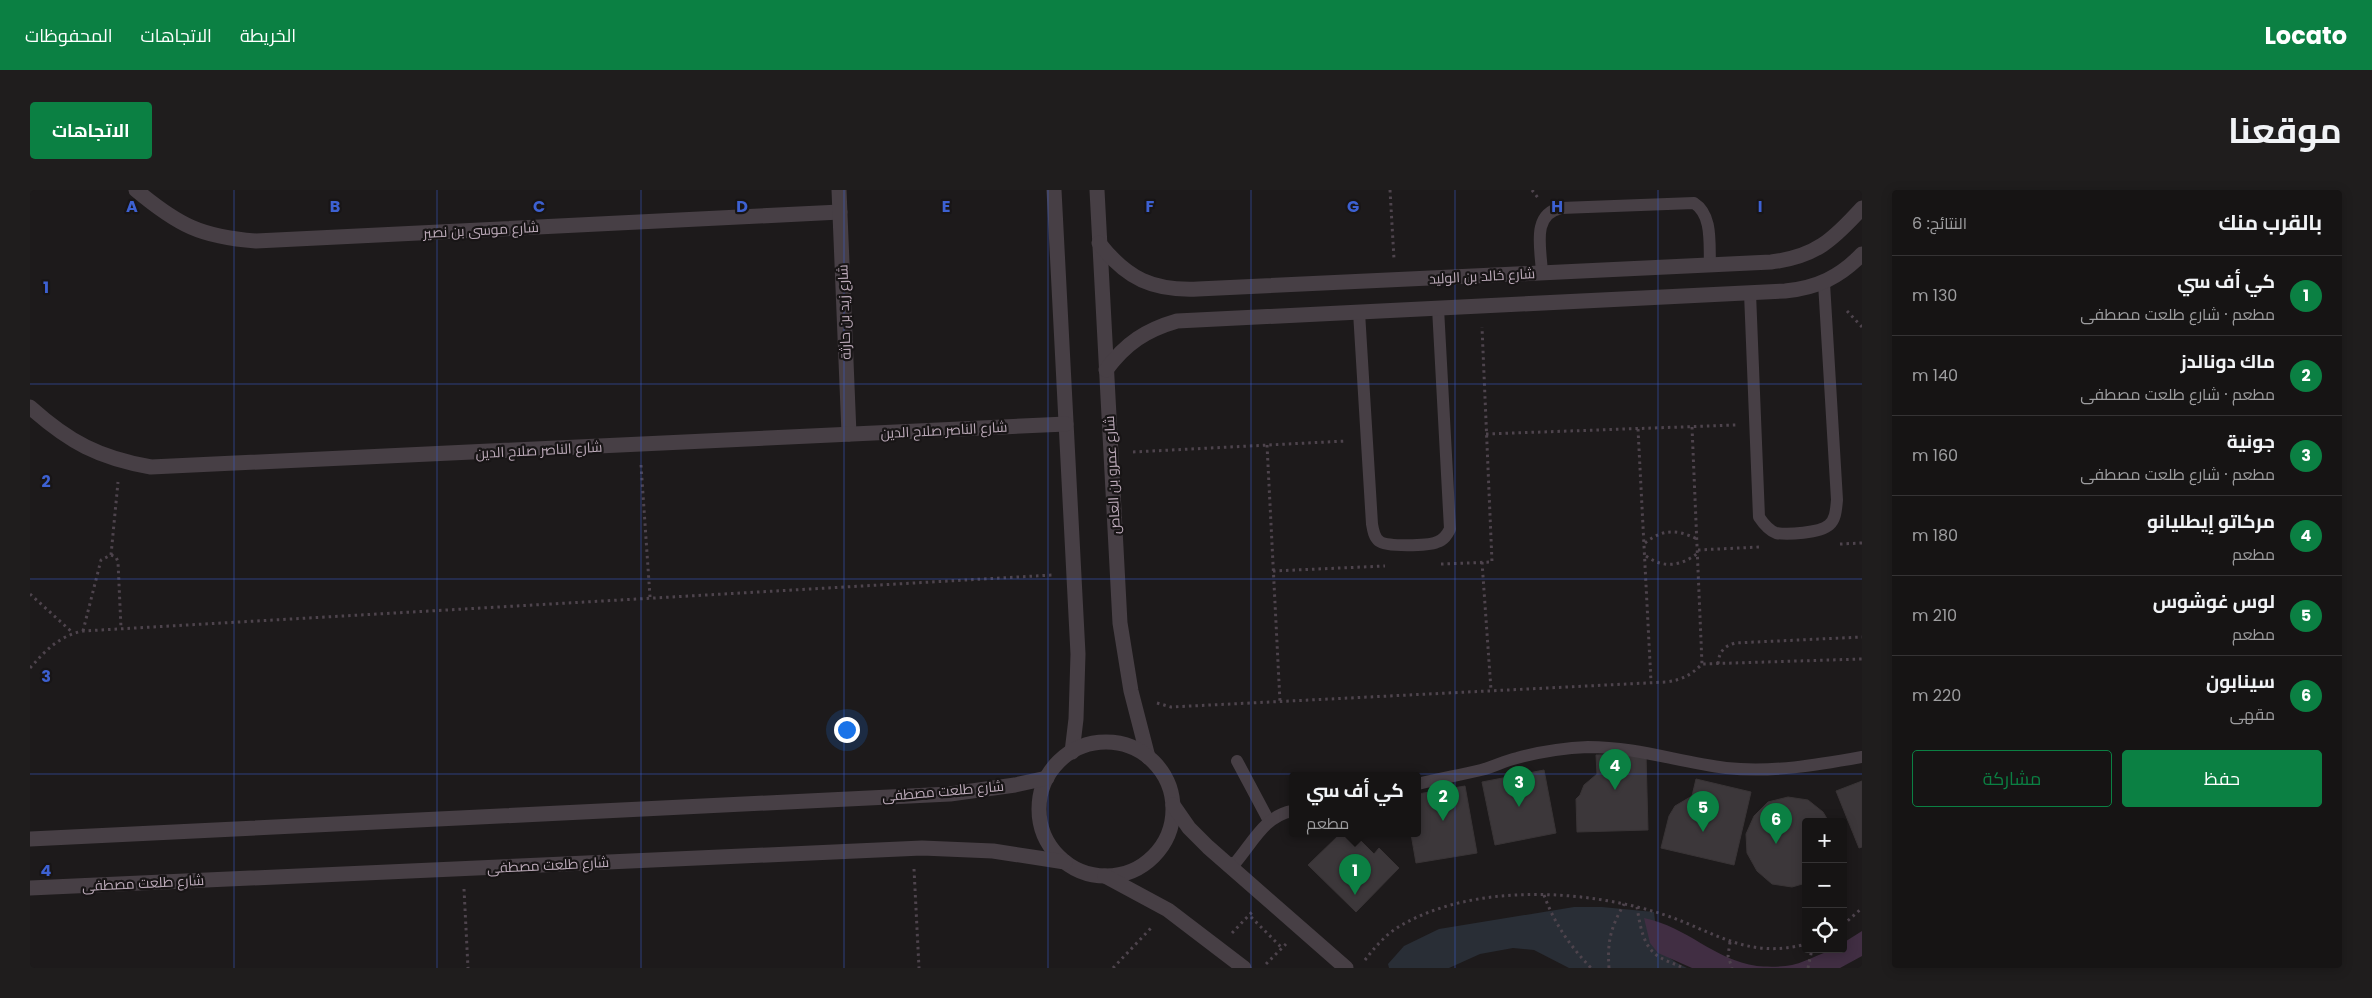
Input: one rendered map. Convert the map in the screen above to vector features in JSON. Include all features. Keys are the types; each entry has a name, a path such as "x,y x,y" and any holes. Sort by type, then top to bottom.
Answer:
{"street":[{"name":"شارع موسى بن نصير","path":"136,190 154,196 172,219 198,232 227,239 256,241 840,212"},
{"name":"شارع زيد بن حارثة","path":"839,190 849,434"},
{"path":"1054,190 1078,662 1076,720 1072,752"},
{"name":"شارع عمرو بن العاص","path":"1097,190 1120,623 1131,691 1148,757"},
{"name":"شارع خالد بن الوليد","path":"1099,243 1113,261 1131,276 1152,286 1175,290 1395,280 1791,260 1810,254 1827,244 1862,208"},
{"path":"1106,370 1120,352 1137,337 1156,327 1177,321 1805,289 1824,283 1851,266 1862,254"},
{"name":"شارع الناصر صلاح الدين","path":"30,407 64,436 91,451 120,462 151,467 1066,424"},
{"path":"1111,742 1130,747 1148,757 1161,770 1170,786 1173,805 1171,827 1162,847 1147,863 1127,873 1105,876 1084,873 1065,862 1049,845 1040,824 1040,800 1046,778 1057,763 1072,752 1091,744 1111,742"},
{"name":"شارع طلعت مصطفى","path":"30,839 950,794 1015,785 1046,778"},
{"path":"1173,805 1189,828 1301,929 1353,967"},
{"name":"شارع طلعت مصطفى","path":"30,888 913,848 994,851 1065,862"},
{"path":"1105,876 1168,910 1244,968"}],"lane":[{"path":"1542,273 1540,224 1544,216 1552,210 1562,208 1694,203 1706,214 1710,265"},
{"path":"1750,292 1757,505 1759,517 1766,526 1775,532 1818,532 1830,525 1836,513 1837,500 1824,283"},
{"path":"1359,312 1373,534 1379,542 1388,545 1436,543 1445,538 1450,529 1438,308"},
{"path":"1421,783 1482,770 1516,758 1586,747 1622,748 1658,753 1692,763 1746,769 1801,767 1862,757"},
{"path":"1237,762 1269,821"},
{"path":"1229,864 1236,862 1256,834 1269,821 1289,811"}],"path":[{"path":"1390,190 1395,280"},
{"path":"1486,434 1754,424"},
{"path":"1692,427 1702,664"},
{"path":"1638,429 1651,682"},
{"path":"1111,454 1367,440"},
{"path":"639,445 650,597"},
{"path":"1267,445 1280,702"},
{"path":"111,555 120,462"},
{"path":"1645,543 1664,531 1676,531 1697,539"},
{"path":"1646,556 1655,562 1672,565 1688,560 1698,553"},
{"path":"111,555 116,557 118,562 121,628"},
{"path":"83,631 101,560 111,555"},
{"path":"1482,562 1490,690"},
{"path":"30,668 52,644 73,633 83,631 1074,574"},
{"path":"30,594 73,633"},
{"path":"1718,664 1722,650 1728,645 1735,643 1862,637"},
{"path":"1131,691 1149,701 1171,707 1680,680 1692,674 1702,664 1862,659"},
{"path":"913,848 919,968"},
{"path":"463,869 468,968"},
{"path":"1544,895 1550,913 1560,929 1591,968"},
{"path":"1353,967 1398,927 1422,914 1478,900 1544,895 1597,899 1637,907 1688,924 1730,942 1771,949 1802,945"},
{"path":"1218,948 1267,897"},
{"path":"1609,968 1608,940 1613,923 1624,904"},
{"path":"1637,907 1647,945 1659,958 1683,968"},
{"path":"1847,921 1862,908"},
{"path":"1113,968 1168,910"},
{"path":"1249,915 1282,948"},
{"path":"1262,968 1301,929"},
{"path":"1730,942 1728,956 1732,968"},
{"path":"1808,968 1812,953"}],"shaded area":[{"path":"1574,907 1602,907 1654,912 1656,933 1660,947 1669,958 1687,968 1569,968 1534,950 1513,948 1480,954 1449,968 1389,968 1388,964 1404,946 1439,929"},
{"path":"1644,918 1674,928 1727,957 1757,966 1792,965 1824,953 1847,953 1847,940 1862,931 1862,956 1840,968 1692,968 1658,953 1650,943"}],"building":[{"path":"1646,754 1648,830 1577,832 1576,799 1584,785 1597,774 1596,755"},
{"path":"1544,770 1556,833 1495,845 1482,782"},
{"path":"1696,779 1751,792 1734,865 1661,848 1669,816 1675,806 1692,796"},
{"path":"1862,781 1862,847 1859,848 1836,791"},
{"path":"1465,786 1477,853 1416,863 1412,837 1421,837 1421,793"},
{"path":"1788,797 1808,800 1823,812 1827,818 1802,818 1802,884 1792,887 1772,884 1757,871 1747,853 1746,834 1754,816 1768,802"},
{"path":"1337,837 1357,837 1374,854 1379,848 1399,868 1356,912 1308,865"}],"place":[{"name":"مركاتو إيطليانو","path":"1615,790"},
{"name":"جونية","path":"1519,807"},
{"name":"ماك دونالدز","path":"1443,821"},
{"name":"لوس غوشوس","path":"1703,832"},
{"name":"سينابون","path":"1776,844"},
{"name":"كي أف سي","path":"1355,895"}]}
